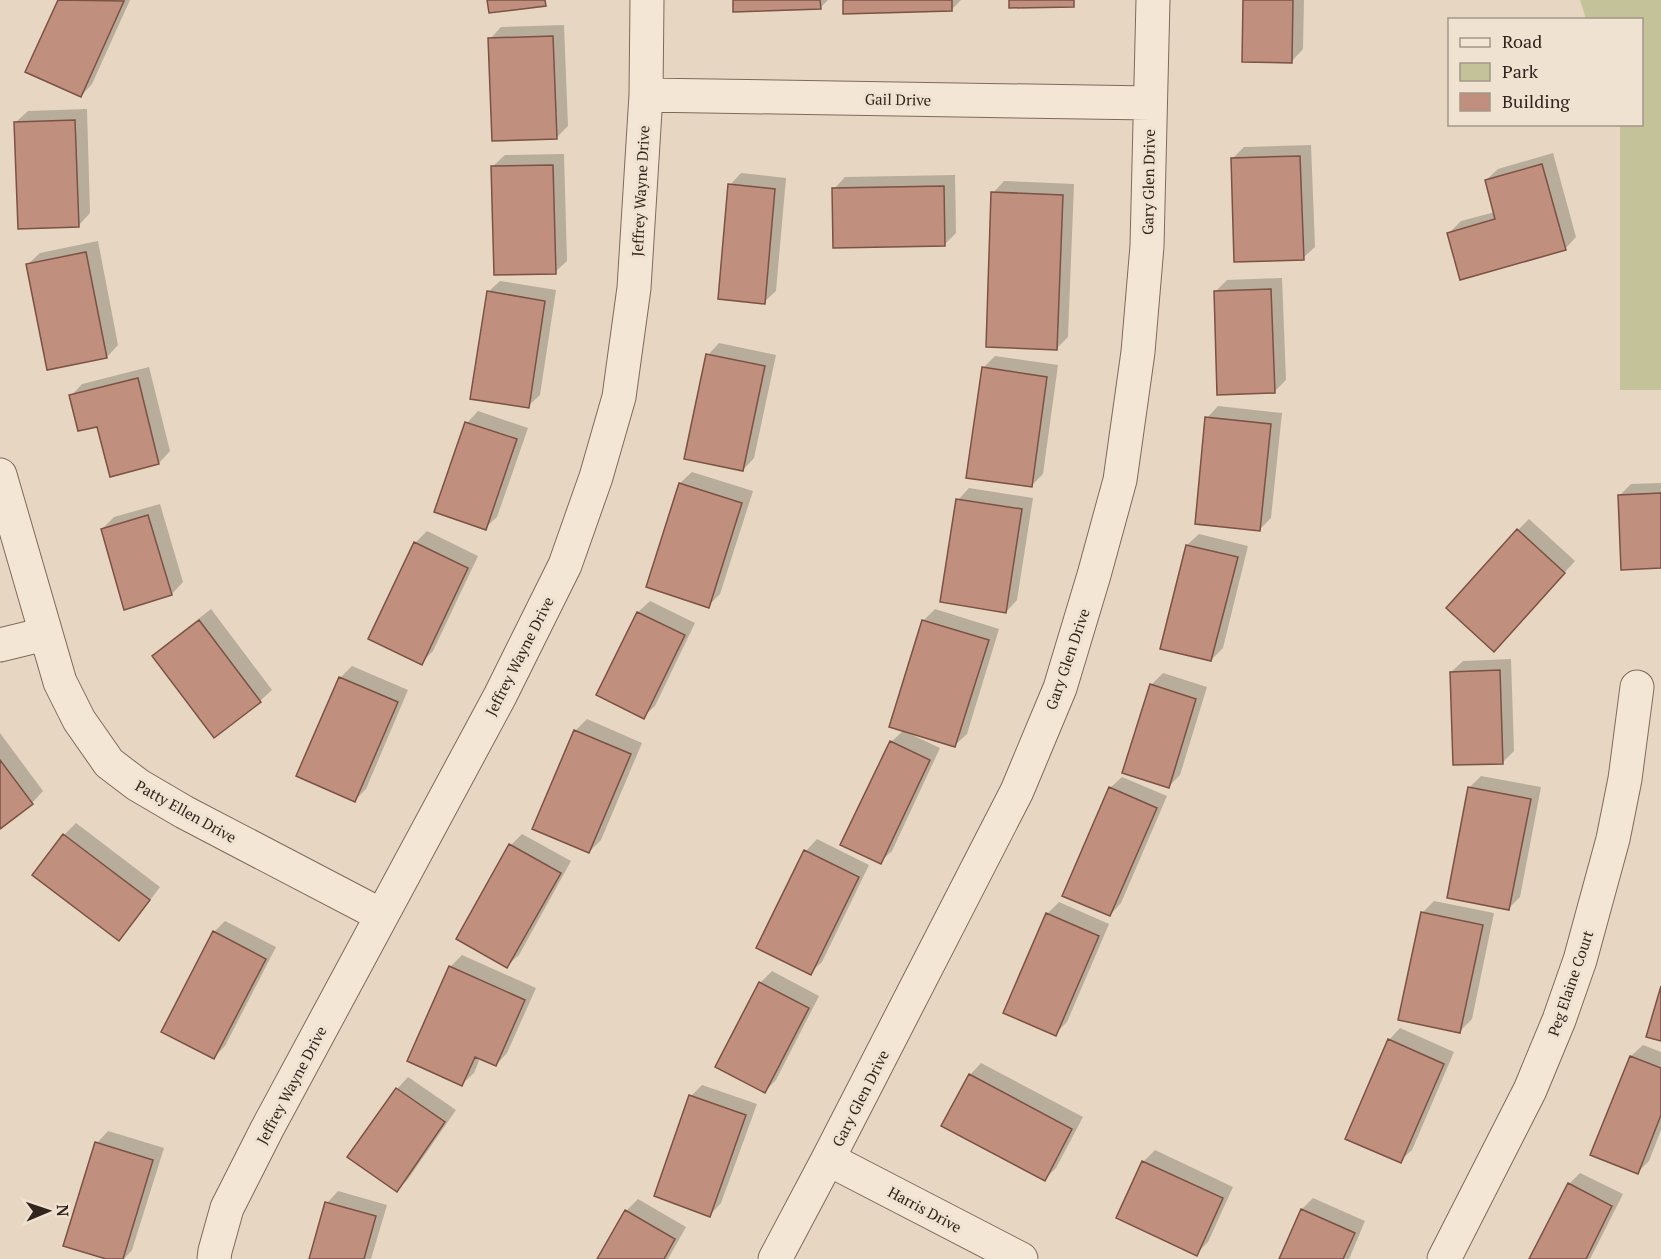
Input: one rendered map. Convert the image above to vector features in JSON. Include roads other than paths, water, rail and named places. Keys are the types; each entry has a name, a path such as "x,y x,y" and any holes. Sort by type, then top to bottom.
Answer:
{"street":[{"name":"Jeffrey Wayne Drive","path":"214,1259 227,1208 381,915 500,696 565,565 596,477 619,397 634,288 646,95 647,0"},
{"name":"Gary Glen Drive","path":"775,1259 1017,791 1060,688 1091,586 1120,480 1138,352 1147,246 1153,0"},
{"name":"Gail Drive","path":"646,95 1150,104"},
{"name":"Patty Ellen Drive","path":"0,475 60,682 79,720 109,762 138,785 175,806 381,915"},
{"path":"0,645 45,634"},
{"name":"Peg Elaine Court","path":"1443,1259 1530,1089 1559,1020 1580,960 1615,829 1625,779 1637,687"},
{"name":"Harris Drive","path":"828,1159 1021,1259"}]}
